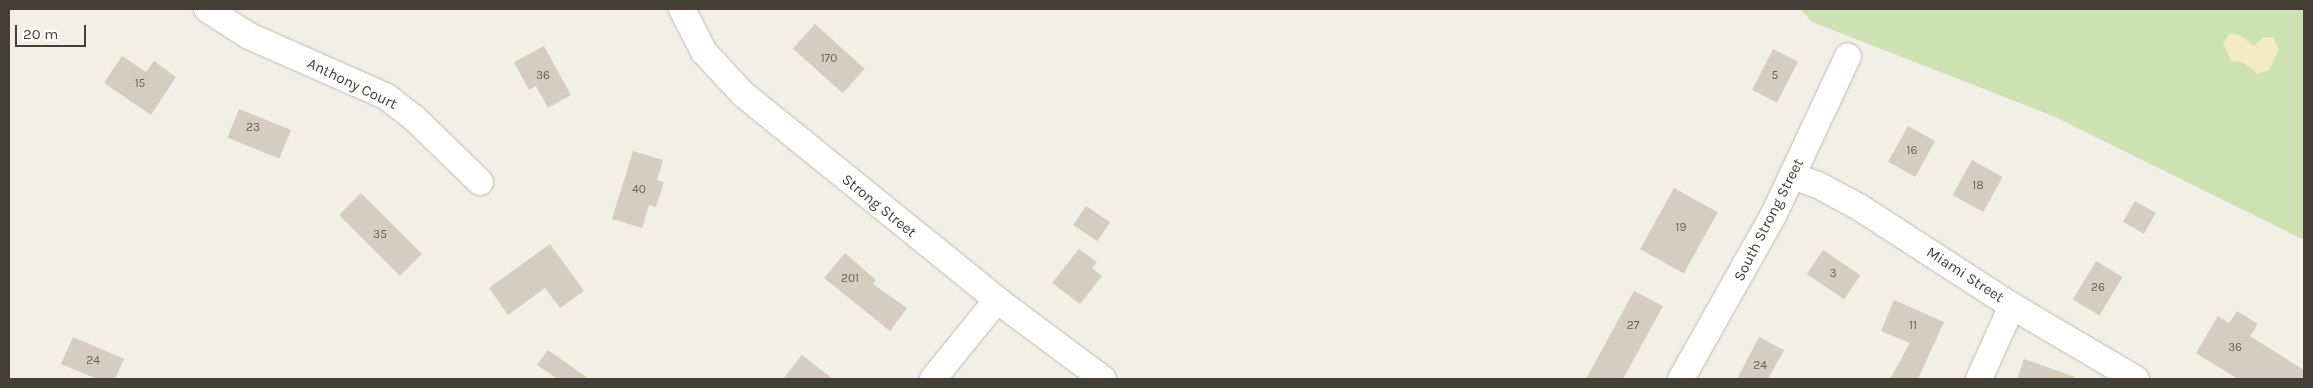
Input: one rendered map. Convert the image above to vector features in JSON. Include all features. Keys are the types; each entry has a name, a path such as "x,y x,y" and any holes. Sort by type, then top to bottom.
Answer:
{"street":[{"name":"Anthony Court","path":"207,9 249,36 387,98 414,118 480,182"},
{"name":"Strong Street","path":"682,9 704,52 743,94 997,300 1103,379"},
{"name":"South Strong Street","path":"1681,379 1793,176 1848,56"},
{"name":"Miami Street","path":"1793,176 1818,185 1859,207 2012,306 2136,379"},
{"path":"933,379 997,300"},
{"path":"1979,379 2012,306"}],"green space":[{"path":"1800,9 2304,9 2304,240 2053,116 1812,22"}],"sand":[{"path":"2230,33 2240,35 2254,46 2264,37 2273,37 2279,50 2269,70 2258,74 2243,62 2231,61 2223,43"}],"building":[{"path":"815,24 865,69 843,93 793,49"},
{"path":"544,46 571,95 548,108 536,86 529,90 514,62"},
{"path":"1773,49 1798,62 1777,103 1752,90"},
{"path":"122,56 146,72 154,61 176,77 151,115 104,83"},
{"path":"239,109 291,130 279,159 227,138"},
{"path":"1908,126 1935,141 1915,177 1888,162"},
{"path":"633,151 663,160 657,180 664,182 656,207 649,205 642,228 612,219"},
{"path":"1972,160 2003,177 1983,212 1953,195"},
{"path":"1674,188 1718,212 1684,273 1640,249"},
{"path":"361,193 422,254 400,276 339,215"},
{"path":"2135,201 2156,213 2144,234 2123,222"},
{"path":"1086,206 1110,222 1097,241 1073,225"},
{"path":"550,244 584,291 560,308 545,288 508,315 489,288"},
{"path":"1079,249 1097,262 1092,268 1102,276 1080,304 1052,283"},
{"path":"1823,250 1860,275 1844,299 1807,274"},
{"path":"845,253 876,280 873,284 907,308 890,331 824,278"},
{"path":"2096,261 2123,277 2099,316 2073,300"},
{"path":"1634,291 1663,306 1623,379 1586,379"},
{"path":"1894,300 1944,322 1918,379 1890,379 1910,343 1881,331"},
{"path":"2237,311 2258,324 2250,336 2304,370 2304,379 2238,379 2196,353 2218,316 2229,323"},
{"path":"73,337 124,359 115,379 97,379 61,364"},
{"path":"1759,337 1784,350 1768,379 1737,379"},
{"path":"548,350 589,379 558,379 537,365"},
{"path":"802,355 833,379 783,379"},
{"path":"2024,359 2075,377 2074,379 2017,379"}]}
